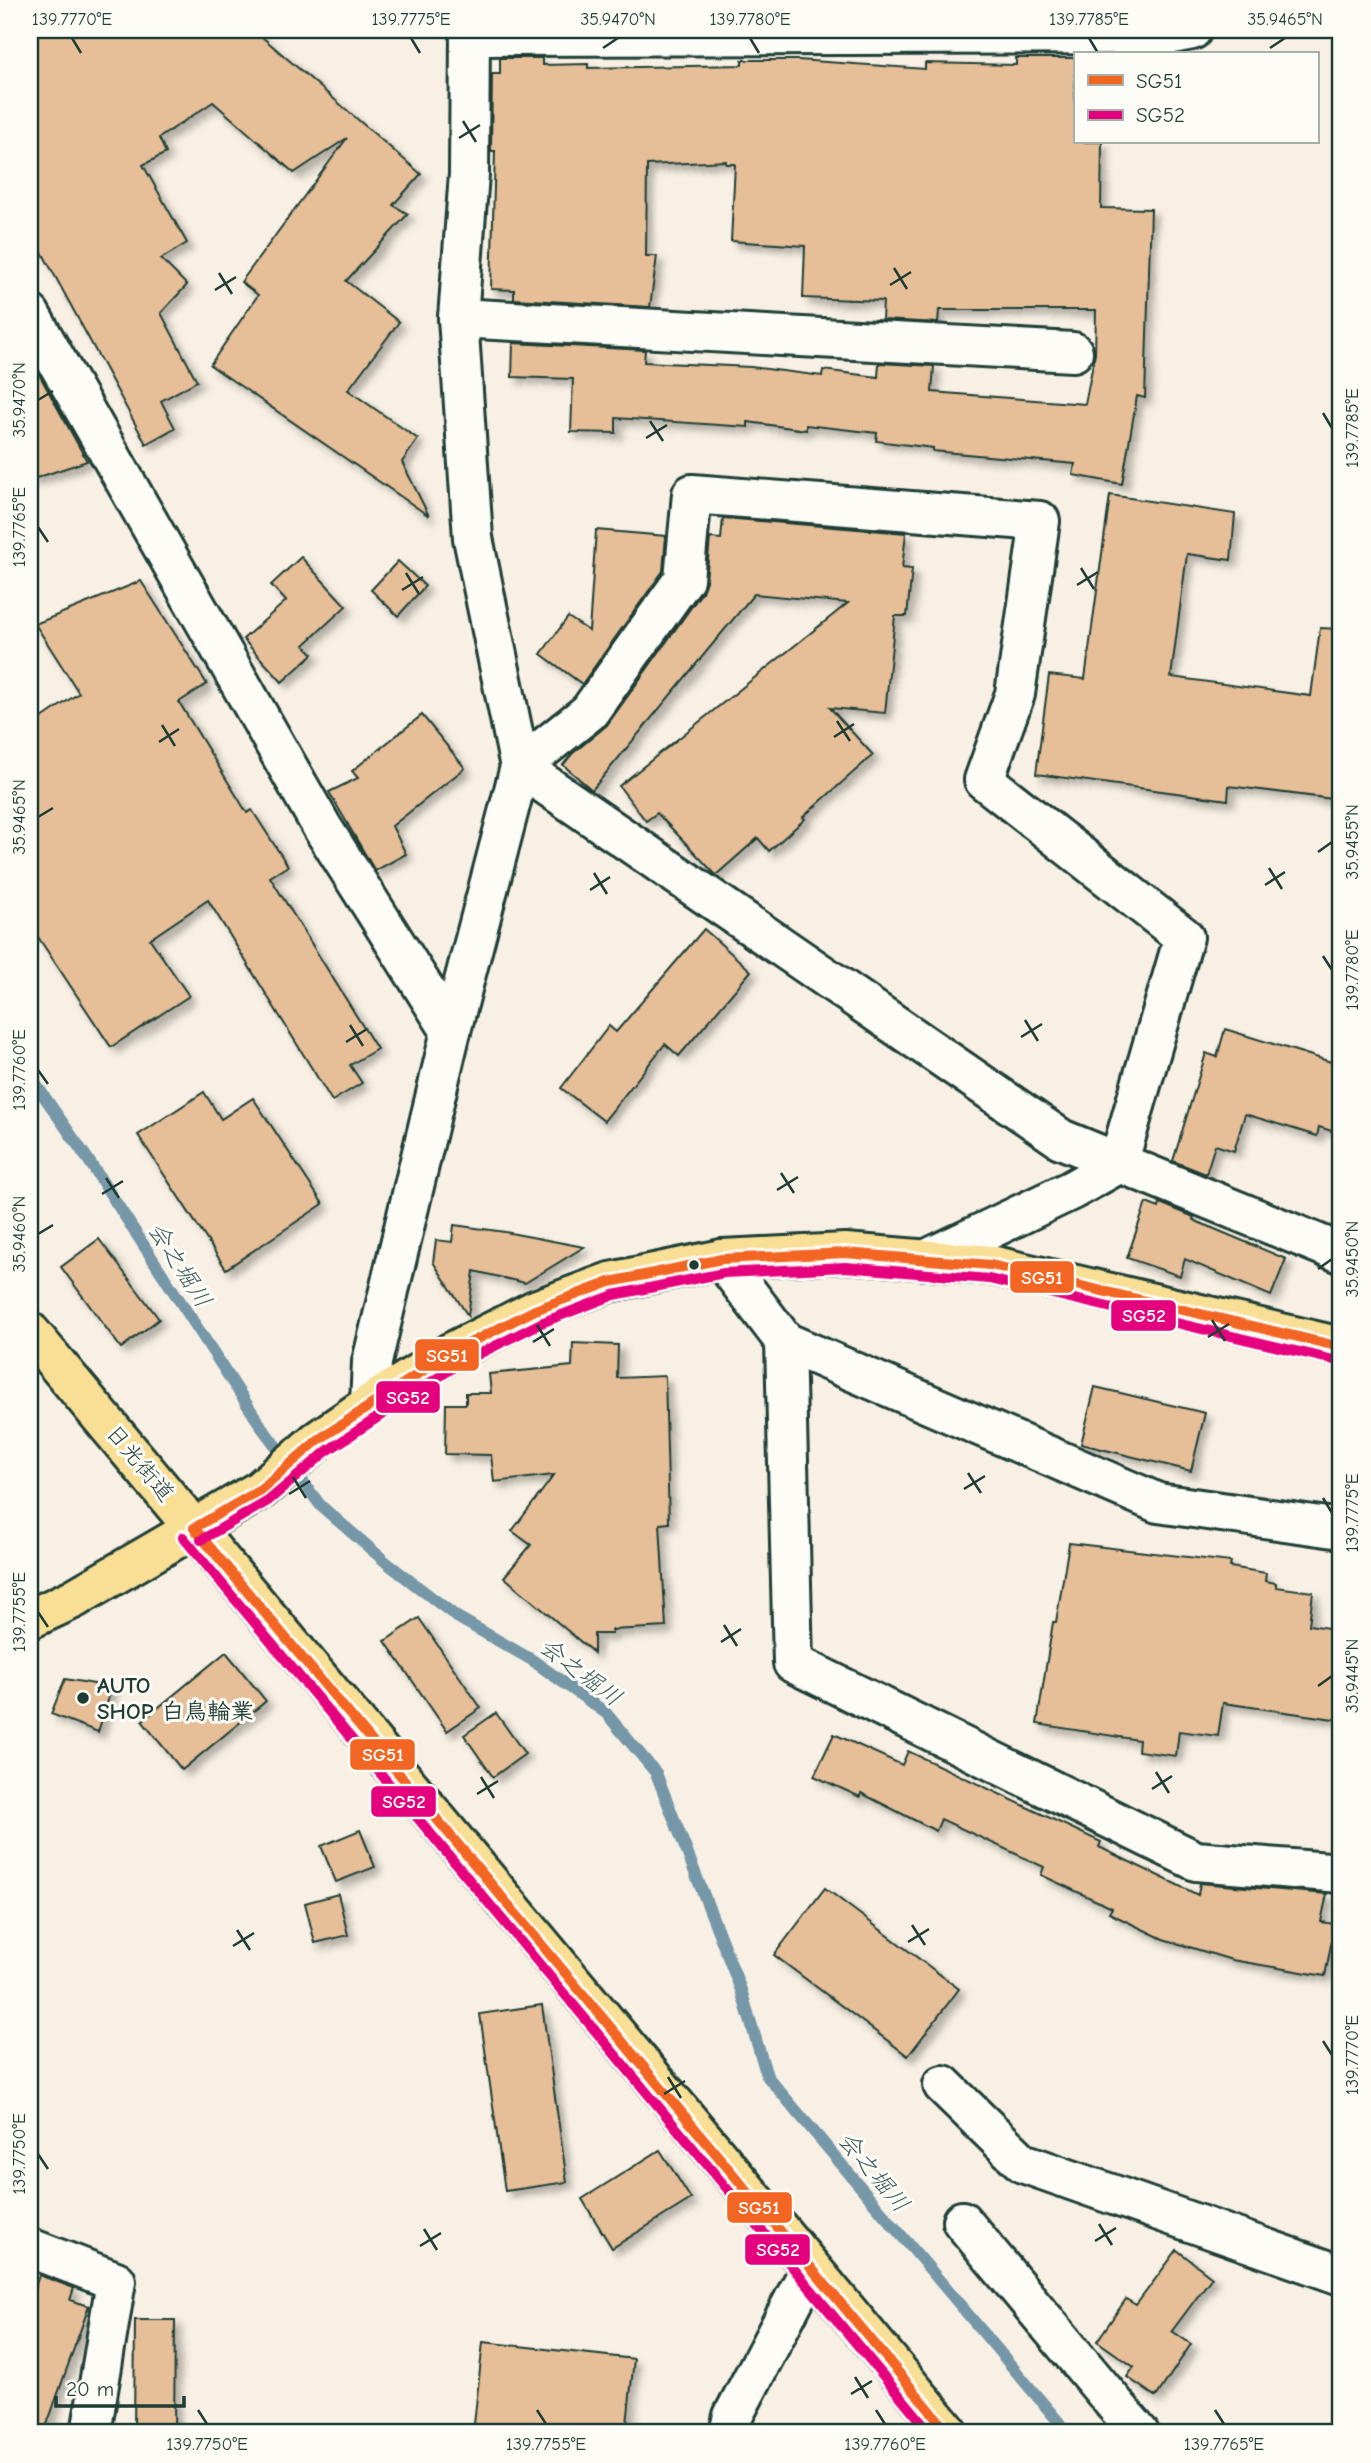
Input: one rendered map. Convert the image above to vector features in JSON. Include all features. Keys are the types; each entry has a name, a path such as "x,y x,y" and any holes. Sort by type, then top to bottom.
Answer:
{"main road":[{"path":"30,1619 73,1599 271,1481 318,1440 450,1353 535,1310 610,1282 722,1259 845,1253 991,1265 1341,1348"},
{"name":"日光街道","path":"30,1332 949,2433"}],"street":[{"path":"370,1404 372,1362 451,1031 520,767 473,538 458,318 469,174 470,33 1172,34 1192,30"},
{"path":"30,314 323,827 451,1031"},
{"path":"458,318 1073,352"},
{"path":"520,767 589,712 684,579 692,494 1040,521 1015,694 984,780 1184,937 1118,1164 1072,1190 925,1260"},
{"path":"520,767 1061,1139 1341,1253"},
{"path":"722,1259 785,1342 1158,1503 1341,1530"},
{"path":"785,1342 793,1663 1196,1861 1341,1873"},
{"path":"943,2085 1023,2163 1341,2274"},
{"path":"962,2221 1139,2433"},
{"path":"30,2248 116,2281 91,2433"},
{"path":"729,2433 733,2416 810,2269"}],"building":[{"path":"30,30 254,30 421,174 393,205 408,214 346,281 399,322 348,390 418,439 402,462 429,516 210,365 258,295 241,282 347,138 294,173 213,102 159,138 166,153 143,165 187,243 161,259 187,285 161,313 197,381 161,401 175,428 146,444 30,230"},
{"path":"500,58 542,58 542,65 588,64 588,68 742,65 742,60 798,60 925,69 925,63 1016,65 1016,58 1074,58 1074,144 1102,144 1101,208 1151,209 1145,398 1137,396 1122,484 1073,475 1075,464 933,451 933,448 876,441 877,433 806,425 806,430 748,422 748,427 616,418 616,433 571,432 573,379 512,377 513,343 645,350 644,362 751,367 822,376 823,370 878,377 879,363 934,366 932,392 1085,404 1095,354 1096,310 939,310 938,323 882,320 883,301 803,298 805,246 731,241 735,164 726,164 726,161 647,165 646,256 657,256 650,307 514,299 514,290 491,289 495,151 491,151 492,74 500,74"},
{"path":"30,358 87,461 30,480"},
{"path":"1110,495 1235,514 1231,560 1187,554 1171,677 1311,696 1320,628 1341,629 1341,800 1229,786 1228,800 1036,774 1049,675 1085,679"},
{"path":"723,518 906,533 902,568 912,569 907,616 895,616 885,713 830,708 873,755 769,851 758,838 716,875 657,813 646,821 619,786 848,603 754,594 592,790 563,765 607,725 702,592 706,581 710,538 721,539"},
{"path":"596,530 666,536 663,571 582,684 541,654 568,617 589,631"},
{"path":"301,557 346,606 304,645 313,654 282,682 243,639 286,601 271,585"},
{"path":"398,561 425,586 398,616 371,590"},
{"path":"141,581 207,684 179,702 247,813 252,810 288,866 270,877 377,1049 350,1065 362,1083 332,1101 208,900 150,939 189,996 111,1047 30,925 30,726 79,693 35,624"},
{"path":"422,715 465,768 392,826 406,854 375,871 329,792 358,778 352,771"},
{"path":"704,929 751,971 679,1056 665,1044 604,1121 561,1088 609,1026 616,1032"},
{"path":"1225,1029 1341,1065 1341,1111 1335,1132 1319,1127 1317,1136 1245,1114 1234,1151 1215,1145 1206,1174 1173,1161 1206,1053 1217,1057"},
{"path":"204,1092 221,1119 253,1098 323,1204 226,1269 138,1135"},
{"path":"1146,1203 1159,1208 1160,1203 1286,1259 1271,1296 1185,1259 1180,1276 1127,1258"},
{"path":"454,1225 584,1247 525,1283 474,1271 468,1316 433,1262 436,1240 452,1242"},
{"path":"99,1239 159,1319 121,1348 61,1267"},
{"path":"573,1343 618,1345 617,1378 665,1376 669,1523 660,1524 666,1627 612,1630 612,1634 594,1634 594,1653 504,1577 531,1545 512,1531 554,1475 494,1482 491,1455 445,1454 446,1404 466,1404 466,1393 491,1393 489,1374 572,1366"},
{"path":"1095,1387 1205,1413 1191,1471 1081,1444"},
{"path":"1069,1543 1231,1562 1230,1567 1266,1573 1265,1581 1276,1583 1276,1587 1313,1592 1309,1625 1341,1630 1341,1720 1223,1703 1218,1736 1179,1731 1176,1756 1138,1751 1139,1740 1037,1724"},
{"path":"419,1618 481,1708 447,1731 385,1641"},
{"path":"226,1652 266,1701 182,1770 142,1721"},
{"name":"AUTO SHOP 白鳥輪業","path":"65,1679 112,1687 98,1732 51,1714"},
{"path":"496,1713 525,1754 493,1777 464,1735"},
{"path":"834,1734 902,1765 908,1751 1101,1842 1099,1847 1198,1895 1200,1883 1327,1894 1321,1922 1335,1924 1325,1976 1232,1960 1163,1939 1109,1913 1112,1908 1041,1875 1044,1867 941,1819 936,1831 861,1793 860,1797 814,1776"},
{"path":"360,1830 375,1867 336,1882 321,1846"},
{"path":"825,1888 959,1989 908,2056 774,1955"},
{"path":"338,1894 348,1935 315,1943 305,1903"},
{"path":"542,2005 567,2182 505,2191 480,2014"},
{"path":"660,2150 691,2199 612,2248 582,2199"},
{"path":"1177,2250 1212,2277 1172,2331 1191,2344 1156,2397 1127,2377 1134,2367 1097,2341 1126,2299 1136,2305"},
{"path":"39,2275 74,2288 70,2300 89,2306 44,2433 30,2433 30,2304"},
{"path":"135,2320 175,2320 174,2433 134,2433"},
{"path":"483,2342 634,2359 626,2433 473,2433"}],"waterway":[{"name":"会之堀川","path":"30,1076 87,1158 263,1429 321,1506 387,1563 457,1617 532,1660 606,1713 656,1773 741,1990 767,2076 1068,2433"}],"transit line":[{"name":"SG51","path":"194,1528 260,1490 318,1440 450,1353 535,1310 610,1282 722,1259 845,1253 991,1265 1341,1347"},
{"name":"SG52","path":"201,1540 268,1501 327,1451 457,1365 541,1323 614,1295 724,1273 845,1267 989,1279 1338,1361"},
{"name":"SG51","path":"194,1528 949,2433"},
{"name":"SG52","path":"183,1537 931,2433"}],"place":[{"name":"AUTO SHOP 白鳥輪業","path":"83,1698"}]}
